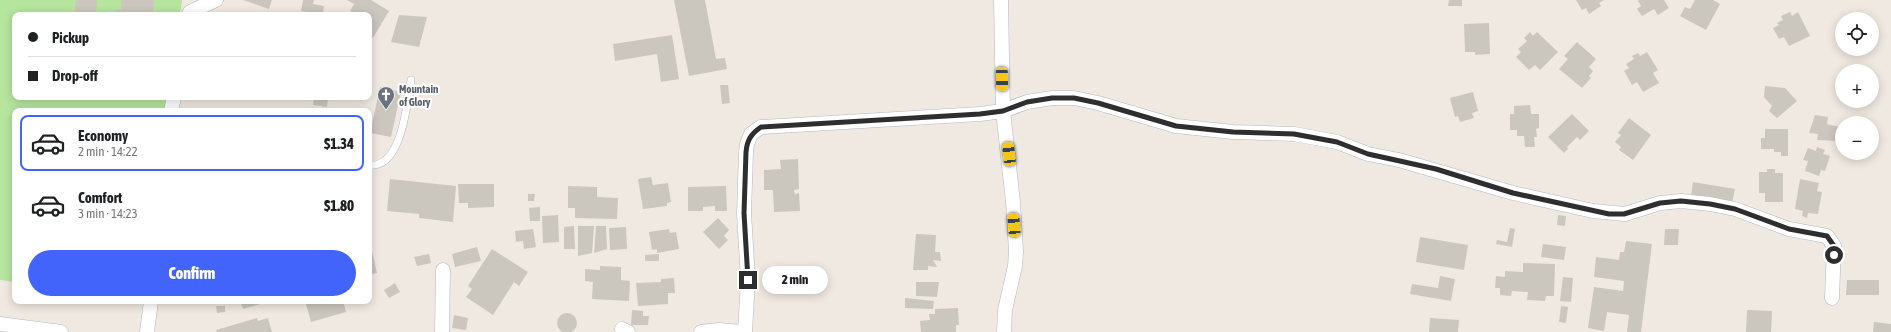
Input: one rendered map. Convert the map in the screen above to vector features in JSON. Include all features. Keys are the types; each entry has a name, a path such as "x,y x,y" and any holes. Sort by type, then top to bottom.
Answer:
{"street":[{"path":"190,9 216,0"},
{"path":"1001,0 1003,111 1011,174 1016,251 1015,266 1005,310 1004,332"},
{"path":"745,332 748,280 744,213 746,152 751,134 761,127 1003,111 1027,102 1052,98 1074,98 1098,103 1176,126 1233,132 1294,134 1337,142 1368,154 1436,169 1513,193 1599,212 1624,214 1660,203 1681,201 1710,204 1735,209 1789,229 1827,236 1834,246 1832,298"},
{"path":"442,270 442,332"},
{"path":"148,332 151,304"},
{"path":"0,324 61,332"},
{"path":"701,332 719,330 741,332"}],"lane":[{"path":"372,165 380,164 393,154 398,140 411,80"}],"green space":[{"path":"0,0 182,0 180,12 12,12 12,100 169,100 167,108 12,108 12,282 0,280"}],"building":[{"path":"76,0 97,0 96,12 74,12"},
{"path":"121,0 154,0 153,12 115,12 115,10 121,10"},
{"path":"243,0 272,0 269,9"},
{"path":"303,0 314,0 313,4 324,6 323,12 301,11"},
{"path":"347,0 371,0 389,11 373,38 372,12 352,12 350,11 354,4"},
{"path":"674,0 705,0 716,59 725,58 727,69 689,76"},
{"path":"1449,0 1462,0 1462,6 1448,6"},
{"path":"1576,0 1604,0 1599,3 1601,6 1589,14 1586,8 1582,10"},
{"path":"1664,0 1669,8 1658,15 1654,9 1642,16 1637,9 1641,6 1638,1"},
{"path":"1695,0 1713,0 1720,4 1706,30 1680,16 1685,7 1690,9"},
{"path":"1790,12 1792,16 1798,12 1810,36 1789,46 1784,37 1779,39 1773,28 1779,25 1777,23 1783,20 1781,16"},
{"path":"399,15 427,17 419,47 391,42"},
{"path":"1489,23 1490,54 1475,55 1475,52 1465,52 1464,24"},
{"path":"1530,32 1533,36 1537,32 1558,52 1540,70 1535,65 1529,70 1516,57 1521,52 1518,49 1527,41 1524,38"},
{"path":"672,35 679,79 661,82 657,54 615,61 613,44"},
{"path":"1577,42 1596,59 1589,67 1593,71 1589,76 1591,78 1582,88 1559,69 1568,59 1564,56"},
{"path":"1647,52 1658,70 1653,73 1659,83 1643,92 1637,82 1632,85 1624,71 1629,68 1626,64 1634,59 1632,56 1638,53 1640,56"},
{"path":"720,85 728,85 730,103 722,104"},
{"path":"1765,86 1785,88 1797,101 1777,118 1769,111 1772,106 1764,97"},
{"path":"380,87 401,92 391,137 372,133 372,124"},
{"path":"1473,92 1478,111 1472,113 1474,118 1460,122 1458,116 1455,117 1450,98"},
{"path":"314,100 328,100 327,107 313,105"},
{"path":"1530,105 1531,114 1539,114 1539,128 1536,129 1537,137 1534,137 1535,147 1525,147 1524,136 1517,136 1517,130 1510,130 1510,114 1514,114 1514,106"},
{"path":"1572,114 1589,131 1580,140 1577,137 1567,147 1568,149 1564,153 1548,137"},
{"path":"1815,115 1828,117 1827,124 1835,126 1835,141 1817,140 1818,134 1809,133"},
{"path":"1629,118 1651,135 1633,160 1619,150 1621,147 1615,142 1621,135 1618,133"},
{"path":"1765,129 1788,129 1788,156 1781,156 1781,152 1774,152 1774,149 1761,149 1761,138 1765,138"},
{"path":"1817,147 1825,150 1823,154 1830,156 1825,171 1821,170 1819,176 1805,171 1808,161 1803,160 1808,148 1816,151"},
{"path":"798,159 799,189 794,190 795,194 799,193 800,211 774,212 773,190 764,190 764,170 781,169 780,160"},
{"path":"1767,169 1775,169 1775,173 1783,173 1783,202 1765,202 1765,193 1759,193 1759,172 1767,172"},
{"path":"651,177 653,185 668,183 671,202 667,203 667,206 643,209 638,179"},
{"path":"390,179 456,186 453,222 419,218 419,214 387,211"},
{"path":"1800,179 1819,183 1817,191 1822,192 1818,214 1808,213 1807,218 1802,216 1803,211 1795,209"},
{"path":"1693,182 1735,189 1732,203 1691,196"},
{"path":"458,184 494,184 494,207 468,208 468,203 459,203"},
{"path":"568,186 597,187 597,197 618,198 617,219 575,218 575,208 568,208"},
{"path":"726,186 727,211 715,211 715,206 703,207 703,211 688,211 688,187"},
{"path":"528,194 535,194 534,201 528,201"},
{"path":"540,207 540,221 530,221 529,208"},
{"path":"558,215 559,242 543,243 542,216"},
{"path":"1558,215 1566,216 1565,226 1557,225"},
{"path":"718,218 729,230 724,236 728,240 719,249 703,232"},
{"path":"574,226 575,249 564,249 564,227"},
{"path":"578,226 594,226 592,253 578,256"},
{"path":"596,226 606,226 607,249 594,253"},
{"path":"626,227 627,249 610,250 609,228"},
{"path":"1510,228 1515,229 1512,247 1496,244 1497,240 1507,242"},
{"path":"533,229 536,247 524,249 523,241 516,242 515,231"},
{"path":"669,229 670,233 676,232 679,249 657,253 657,249 652,250 649,232"},
{"path":"1665,229 1679,229 1678,245 1664,245"},
{"path":"916,234 936,235 935,252 940,252 941,261 933,260 937,267 928,266 928,270 913,270"},
{"path":"1420,237 1468,245 1464,270 1416,262"},
{"path":"1626,241 1652,244 1641,332 1627,332 1629,315 1607,312 1604,331 1588,328 1594,287 1623,291 1624,281 1594,277 1596,257 1619,260 1620,252 1624,252"},
{"path":"1543,244 1566,247 1564,260 1541,257"},
{"path":"477,247 481,261 455,267 452,254"},
{"path":"492,249 528,272 519,286 514,282 493,315 466,297 472,289 468,286"},
{"path":"372,251 377,273 372,274"},
{"path":"429,254 431,263 417,266 414,257"},
{"path":"659,254 659,261 645,261 645,255"},
{"path":"1523,263 1555,264 1554,296 1546,296 1545,301 1527,300 1528,292 1512,291 1511,296 1500,295 1500,288 1495,288 1496,276 1505,277 1505,271 1523,272"},
{"path":"600,266 621,267 621,280 630,281 629,301 592,299 593,282 585,281 585,269 600,270"},
{"path":"1440,276 1455,279 1451,301 1410,294 1412,284 1438,288"},
{"path":"1563,277 1573,278 1571,302 1560,301"},
{"path":"674,278 675,293 668,293 668,304 638,306 636,283 661,282 661,279"},
{"path":"1847,280 1879,280 1879,295 1846,295"},
{"path":"916,282 939,282 937,297 916,296"},
{"path":"395,283 400,292 389,298 384,290"},
{"path":"905,298 934,301 933,309 905,308"},
{"path":"241,304 260,304 243,309"},
{"path":"306,304 344,304 346,312 311,322"},
{"path":"216,306 225,306 225,312 217,313"},
{"path":"1561,306 1568,307 1566,323 1559,322"},
{"path":"958,308 959,325 956,325 956,332 921,332 920,321 930,320 929,314 935,314 935,309"},
{"path":"632,310 643,311 643,316 649,316 648,325 631,325"},
{"path":"1747,310 1772,311 1771,332 1746,332"},
{"path":"567,313 574,316 577,323 574,330 567,333 560,330 557,323 560,316"},
{"path":"454,315 468,318 466,330 452,328"},
{"path":"257,318 258,321 268,318 272,332 217,332 216,330"},
{"path":"1430,318 1459,320 1458,332 1429,332"},
{"path":"1874,322 1891,324 1891,332 1873,332"}],"place":[{"name":"Mountain of Glory","path":"386,110"}],"route":[{"path":"748,280 744,213 746,152 751,134 761,127 980,114 1003,111 1027,102 1052,98 1074,98 1098,103 1176,126 1233,132 1294,134 1337,142 1368,154 1436,169 1513,193 1609,214 1624,214 1642,210 1660,203 1681,201 1710,204 1735,209 1789,229 1827,236 1834,246 1834,255"}]}
